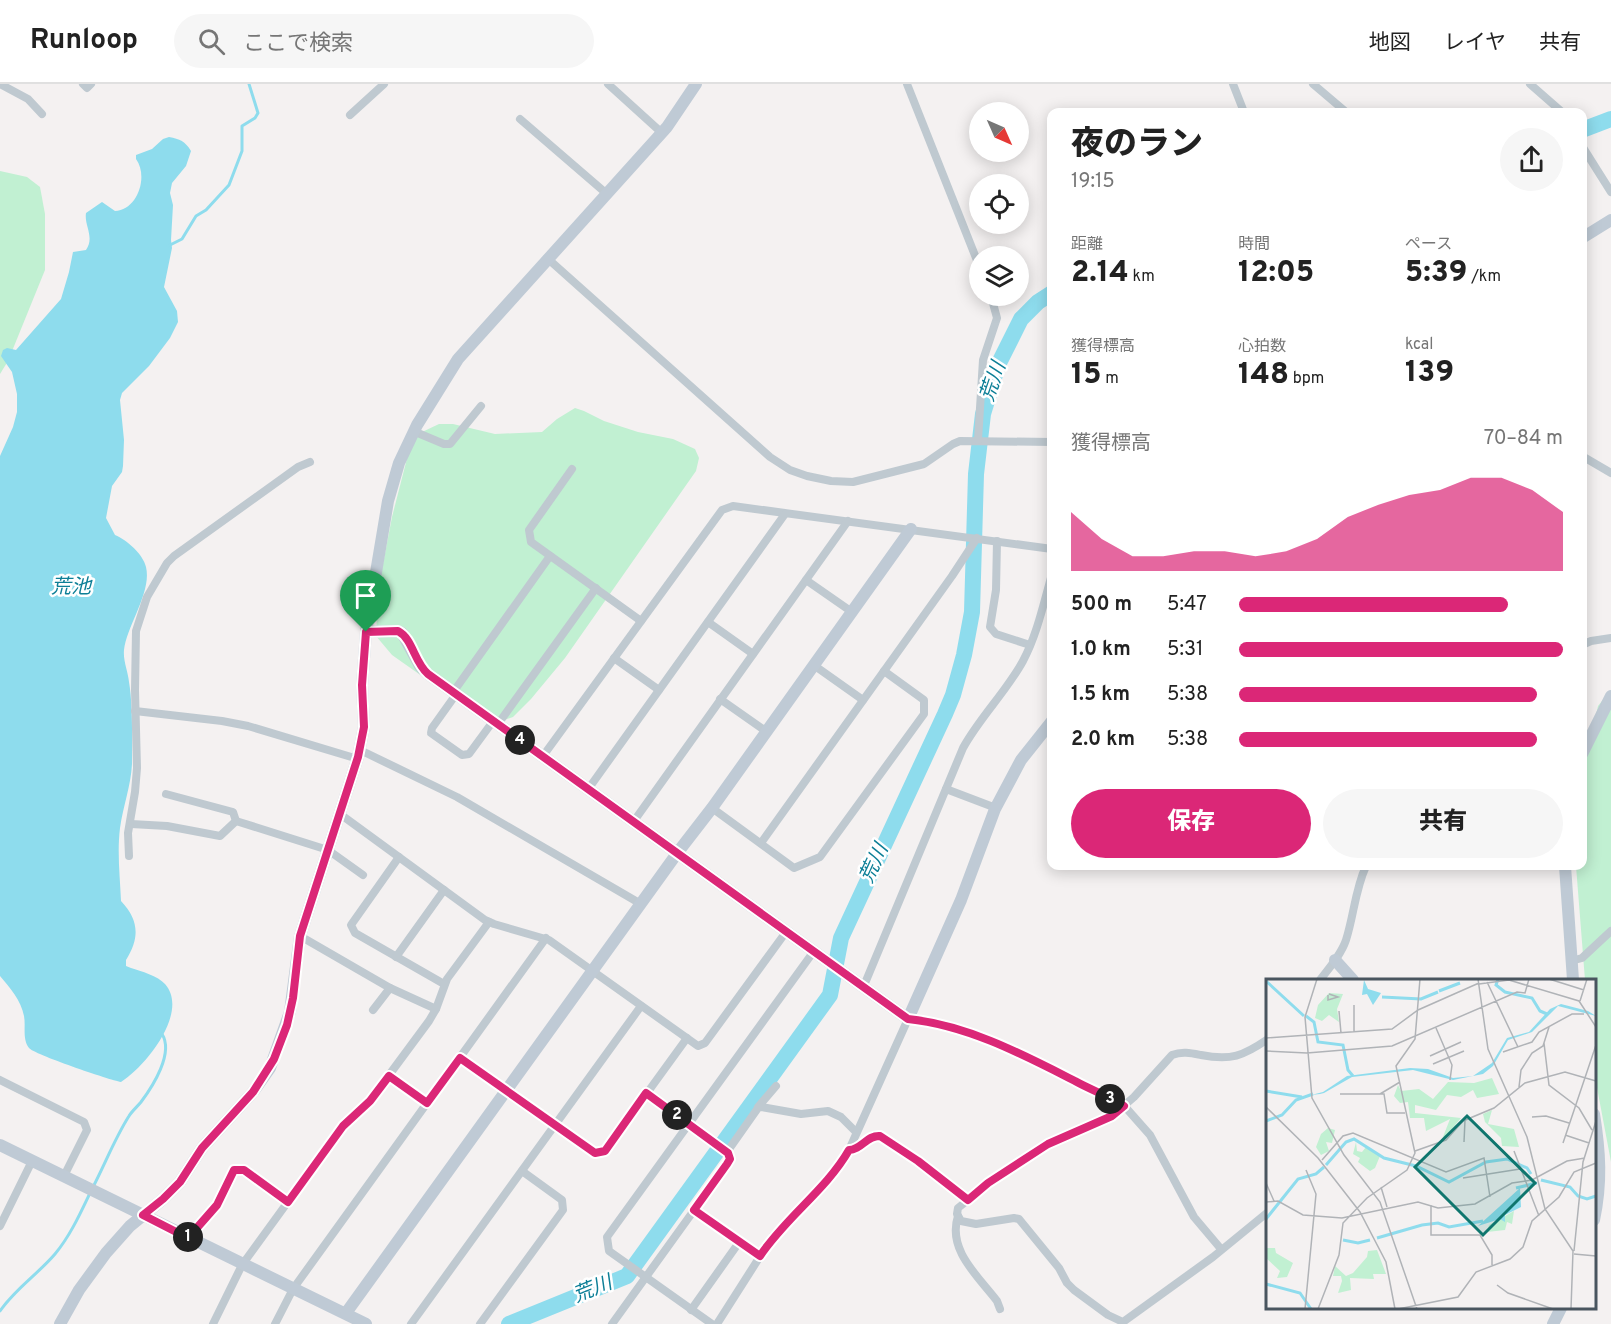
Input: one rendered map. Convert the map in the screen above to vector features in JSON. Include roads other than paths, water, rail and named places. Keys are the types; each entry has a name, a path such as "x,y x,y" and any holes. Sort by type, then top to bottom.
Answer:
{"street":[{"path":"0,84 28,99 42,114"},
{"path":"83,84 87,88 91,84"},
{"path":"350,115 384,84"},
{"path":"608,84 662,133"},
{"path":"60,1324 94,1268 124,1233 180,1182 202,1148 253,1092 270,1068 290,1012 300,936 359,754 364,727 362,685 366,632 388,501 399,463 413,431 458,359 662,133 696,84"},
{"path":"907,84 971,246"},
{"path":"1233,84 1242,108"},
{"path":"1313,84 1341,108"},
{"path":"1530,84 1557,108"},
{"path":"520,118 607,194"},
{"path":"1587,154 1611,192"},
{"path":"1587,235 1611,220"},
{"path":"547,258 770,457 790,470 824,481 858,481 924,464 953,444 978,440 1047,442"},
{"path":"978,440 983,360 997,318 995,306"},
{"path":"413,431 444,444 450,444 481,406"},
{"path":"1587,459 1611,473"},
{"path":"129,856 128,833 137,768 136,631 147,597 167,563 174,556 292,471 310,462"},
{"path":"572,469 528,531 531,542 641,621"},
{"path":"543,756 719,511 733,506 1047,548"},
{"path":"589,788 785,514"},
{"path":"634,821 848,521"},
{"path":"346,1314 678,852 815,666 911,529"},
{"path":"761,843 958,569 976,538"},
{"path":"997,541 996,590 990,627 996,634 1030,645"},
{"path":"550,556 455,692 432,728 431,734 462,755 469,754 496,722 596,588"},
{"path":"806,580 852,612"},
{"path":"863,988 970,734 1024,659 1047,589"},
{"path":"708,622 753,654"},
{"path":"366,632 398,631 402,633 420,666 908,1019 923,1020 974,1034 1041,1064 1124,1106 1150,1135 1194,1217 1221,1249"},
{"path":"1587,643 1611,638"},
{"path":"614,658 659,690"},
{"path":"815,666 863,700"},
{"path":"712,808 795,868 819,857 924,714 924,700 884,671"},
{"path":"1587,744 1611,696"},
{"path":"720,699 767,732"},
{"path":"135,711 222,721 359,754 457,797 641,904"},
{"path":"717,1324 773,1236 838,1167 849,1150 961,900 996,808 1021,760 1047,727"},
{"path":"946,789 996,808"},
{"path":"166,794 232,812 236,821 328,850 363,875"},
{"path":"340,814 489,922 546,938 698,1046 705,1043 786,932"},
{"path":"131,824 167,826 220,836 236,821"},
{"path":"399,857 351,924 355,933 444,984"},
{"path":"1321,979 1346,942 1356,893 1365,870"},
{"path":"1565,870 1574,979"},
{"path":"396,957 444,890"},
{"path":"213,1324 242,1265 343,1126 370,1101 389,1076 436,1010 444,984 489,922"},
{"path":"1571,961 1582,958 1609,935"},
{"path":"300,936 390,988 436,1010"},
{"path":"275,1324 293,1288 546,938"},
{"path":"712,1324 609,1251 606,1238 814,951"},
{"path":"1335,960 1351,979"},
{"path":"373,1010 390,988"},
{"path":"411,1324 641,1006"},
{"path":"460,1058 594,1153 604,1152 687,1038"},
{"path":"1000,1309 992,1294 963,1260 957,1233 958,1208 988,1183 1048,1144 1112,1116 1172,1055 1191,1053 1215,1058 1233,1058 1266,1039"},
{"path":"389,1076 427,1103"},
{"path":"0,1080 84,1122 87,1130 64,1176"},
{"path":"727,1152 776,1086"},
{"path":"612,1324 730,1159 727,1152 646,1093"},
{"path":"758,1108 801,1114 828,1111 842,1117 856,1132"},
{"path":"1596,1127 1601,1159 1596,1210"},
{"path":"849,1150 854,1150 874,1136 880,1136 918,1161 968,1200"},
{"path":"0,1145 362,1323"},
{"path":"0,1226 32,1161"},
{"path":"188,1238 217,1205 234,1170 244,1170 288,1202"},
{"path":"480,1324 563,1210 562,1200 522,1171"},
{"path":"694,1210 760,1256"},
{"path":"958,1216 961,1221 971,1224 1019,1219 1059,1268 1070,1286 1108,1315 1123,1322 1149,1301 1213,1257 1266,1214"},
{"path":"691,1310 740,1241"},
{"path":"1553,1324 1560,1309"}],"water":[{"name":"荒池","path":"169,137 182,141 191,151 186,166 172,183 170,193 173,205 172,248 164,287 177,311 178,322 170,338 149,366 122,393 120,400 124,440 123,466 122,472 112,486 106,518 115,535 129,544 142,557 147,577 146,587 124,650 131,701 132,764 120,828 119,864 121,901 131,915 136,929 134,944 126,960 126,966 162,981 171,996 172,1009 168,1023 152,1052 131,1075 121,1082 57,1061 29,1048 20,1005 0,976 0,456 17,412 17,394 12,372 1,356 3,350 7,348 16,350 61,299 73,252 86,250 89,245 86,213 102,202 115,211 129,205 135,199 141,183 140,166 136,155 152,149 163,139"}],"waterway":[{"path":"168,246 182,239 196,216 206,210 229,185 242,151 242,126 255,118 258,113 249,84"},
{"name":"荒川","path":"1587,128 1611,119"},
{"name":"荒川","path":"509,1324 627,1276 830,995 841,938 953,695 972,612 976,474 983,414 998,365 1021,319 1047,296"},
{"path":"93,1187 124,1124 156,1078 164,1060 165,1042 162,1034"},
{"path":"0,1311 60,1247 90,1193"}]}
